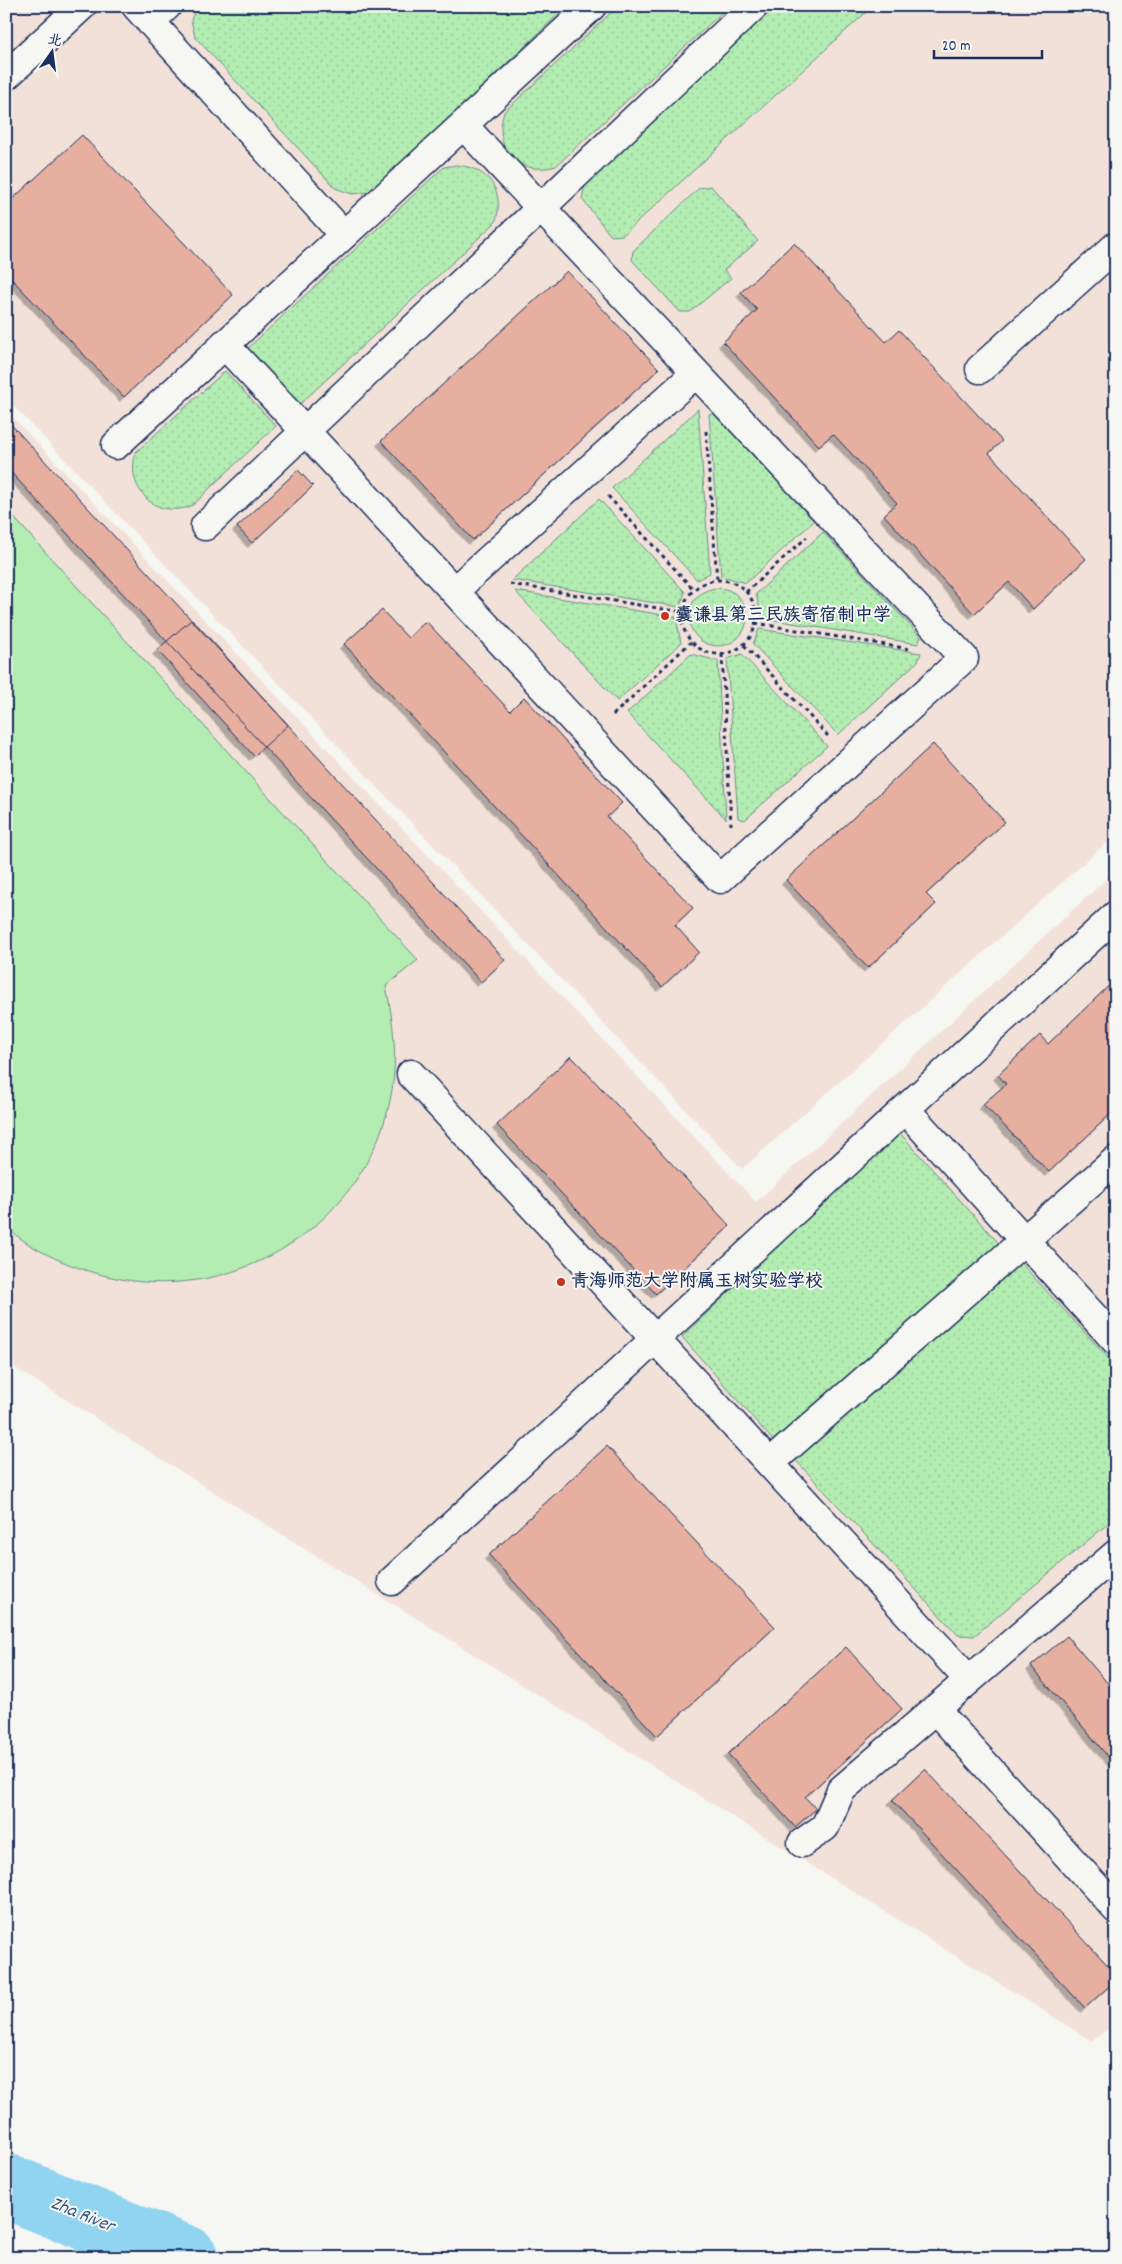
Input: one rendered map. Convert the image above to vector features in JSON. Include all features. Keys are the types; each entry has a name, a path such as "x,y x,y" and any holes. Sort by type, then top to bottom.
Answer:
{"lane":[{"path":"6,76 82,6"},
{"path":"116,445 592,6"},
{"path":"205,526 754,6"},
{"path":"151,12 344,235"},
{"path":"224,344 305,431 462,584 589,738 720,879 964,658 463,125"},
{"path":"980,369 1116,246"},
{"path":"462,584 586,472 699,376"},
{"path":"392,1581 1116,914"},
{"path":"411,1074 969,1680"},
{"path":"905,1109 1116,1341"},
{"path":"770,1463 1116,1160"},
{"path":"802,1843 825,1827 841,1790 1116,1554"},
{"path":"935,1709 1116,1909"}],"path":[{"path":"699,376 716,580"},
{"path":"586,472 693,589"},
{"path":"746,592 830,516"},
{"path":"716,580 735,584 746,592 754,604 755,623 753,633 744,645 732,652 722,654 703,651 691,642 683,630 682,612 685,601 693,589 706,582 716,580"},
{"path":"462,584 682,612"},
{"path":"755,623 964,658"},
{"path":"589,738 691,642"},
{"path":"744,645 851,760"},
{"path":"722,654 734,866"}],"shaded area":[{"name":"囊谦县第三民族寄宿制中学","path":"6,6 1116,6 1116,834 742,1169 6,398"},
{"name":"青海师范大学附属玉树实验学校","path":"6,410 756,1202 1116,870 1116,2023 1092,2041 6,1362"}],"green space":[{"path":"197,6 567,6 371,192 352,194 335,188 195,37 191,20"},
{"path":"618,6 729,6 556,166 542,168 520,164 511,157 505,148 501,125 504,112"},
{"path":"776,6 873,6 623,235 611,236 582,199 585,185"},
{"path":"457,165 478,171 486,176 492,184 498,201 495,223 299,405 247,349 444,167"},
{"path":"711,186 758,241 724,270 731,278 690,312 680,312 632,260 633,251 699,188"},
{"path":"225,371 276,426 189,507 171,509 155,505 146,498 136,482 134,464 136,452"},
{"path":"698,409 710,573 697,580 612,488"},
{"path":"709,414 714,414 814,521 746,583 721,576"},
{"path":"599,499 685,592 680,607 512,580"},
{"path":"6,509 418,960 386,986 392,1018 393,1081 387,1113 370,1156 346,1193 316,1225 280,1251 240,1269 197,1280 152,1283 107,1276 81,1269 40,1251 6,1226"},
{"path":"823,532 921,637 918,644 762,618 756,594"},
{"path":"718,588 729,590 742,601 747,617 745,628 734,641 718,646 707,644 694,633 689,617 691,606 702,593"},
{"path":"515,591 676,617 681,643 617,701"},
{"path":"759,629 921,653 918,661 838,735 753,644"},
{"path":"691,654 718,661 726,819 627,713"},
{"path":"742,654 827,746 745,820 738,818 727,659"},
{"path":"898,1131 1003,1248 776,1444 682,1337"},
{"path":"1017,1259 1116,1366 1116,1517 974,1636 958,1635 790,1454"}],"building":[{"path":"82,135 233,295 124,397 6,273 6,205"},
{"path":"794,243 886,342 899,330 1002,441 989,453 1086,559 1033,609 1009,582 974,614 884,515 897,503 833,434 819,446 723,342 757,310 741,292"},
{"path":"567,271 659,369 473,540 381,441"},
{"path":"6,419 505,960 481,982 6,467"},
{"path":"298,470 313,486 252,543 237,527"},
{"path":"382,610 408,638 426,621 510,711 524,697 622,803 607,817 693,908 675,925 699,952 662,987 344,644"},
{"path":"192,619 288,725 254,756 157,650"},
{"path":"933,744 1005,822 926,894 936,904 868,968 786,880"},
{"path":"1116,979 1116,1109 1049,1172 983,1104 1006,1084 998,1075 1040,1035 1048,1044"},
{"path":"571,1056 730,1226 656,1294 497,1125"},
{"path":"607,1446 775,1627 657,1736 489,1555"},
{"path":"1067,1636 1116,1693 1116,1766 1031,1666"},
{"path":"846,1647 902,1709 805,1797 816,1809 795,1827 728,1754"},
{"path":"925,1769 1116,1974 1116,1980 1085,2008 892,1800"}],"waterway":[{"name":"Zha River","path":"6,2186 186,2258"}],"place":[{"name":"囊谦县第三民族寄宿制中学","path":"665,616"},
{"name":"青海师范大学附属玉树实验学校","path":"561,1282"}]}
